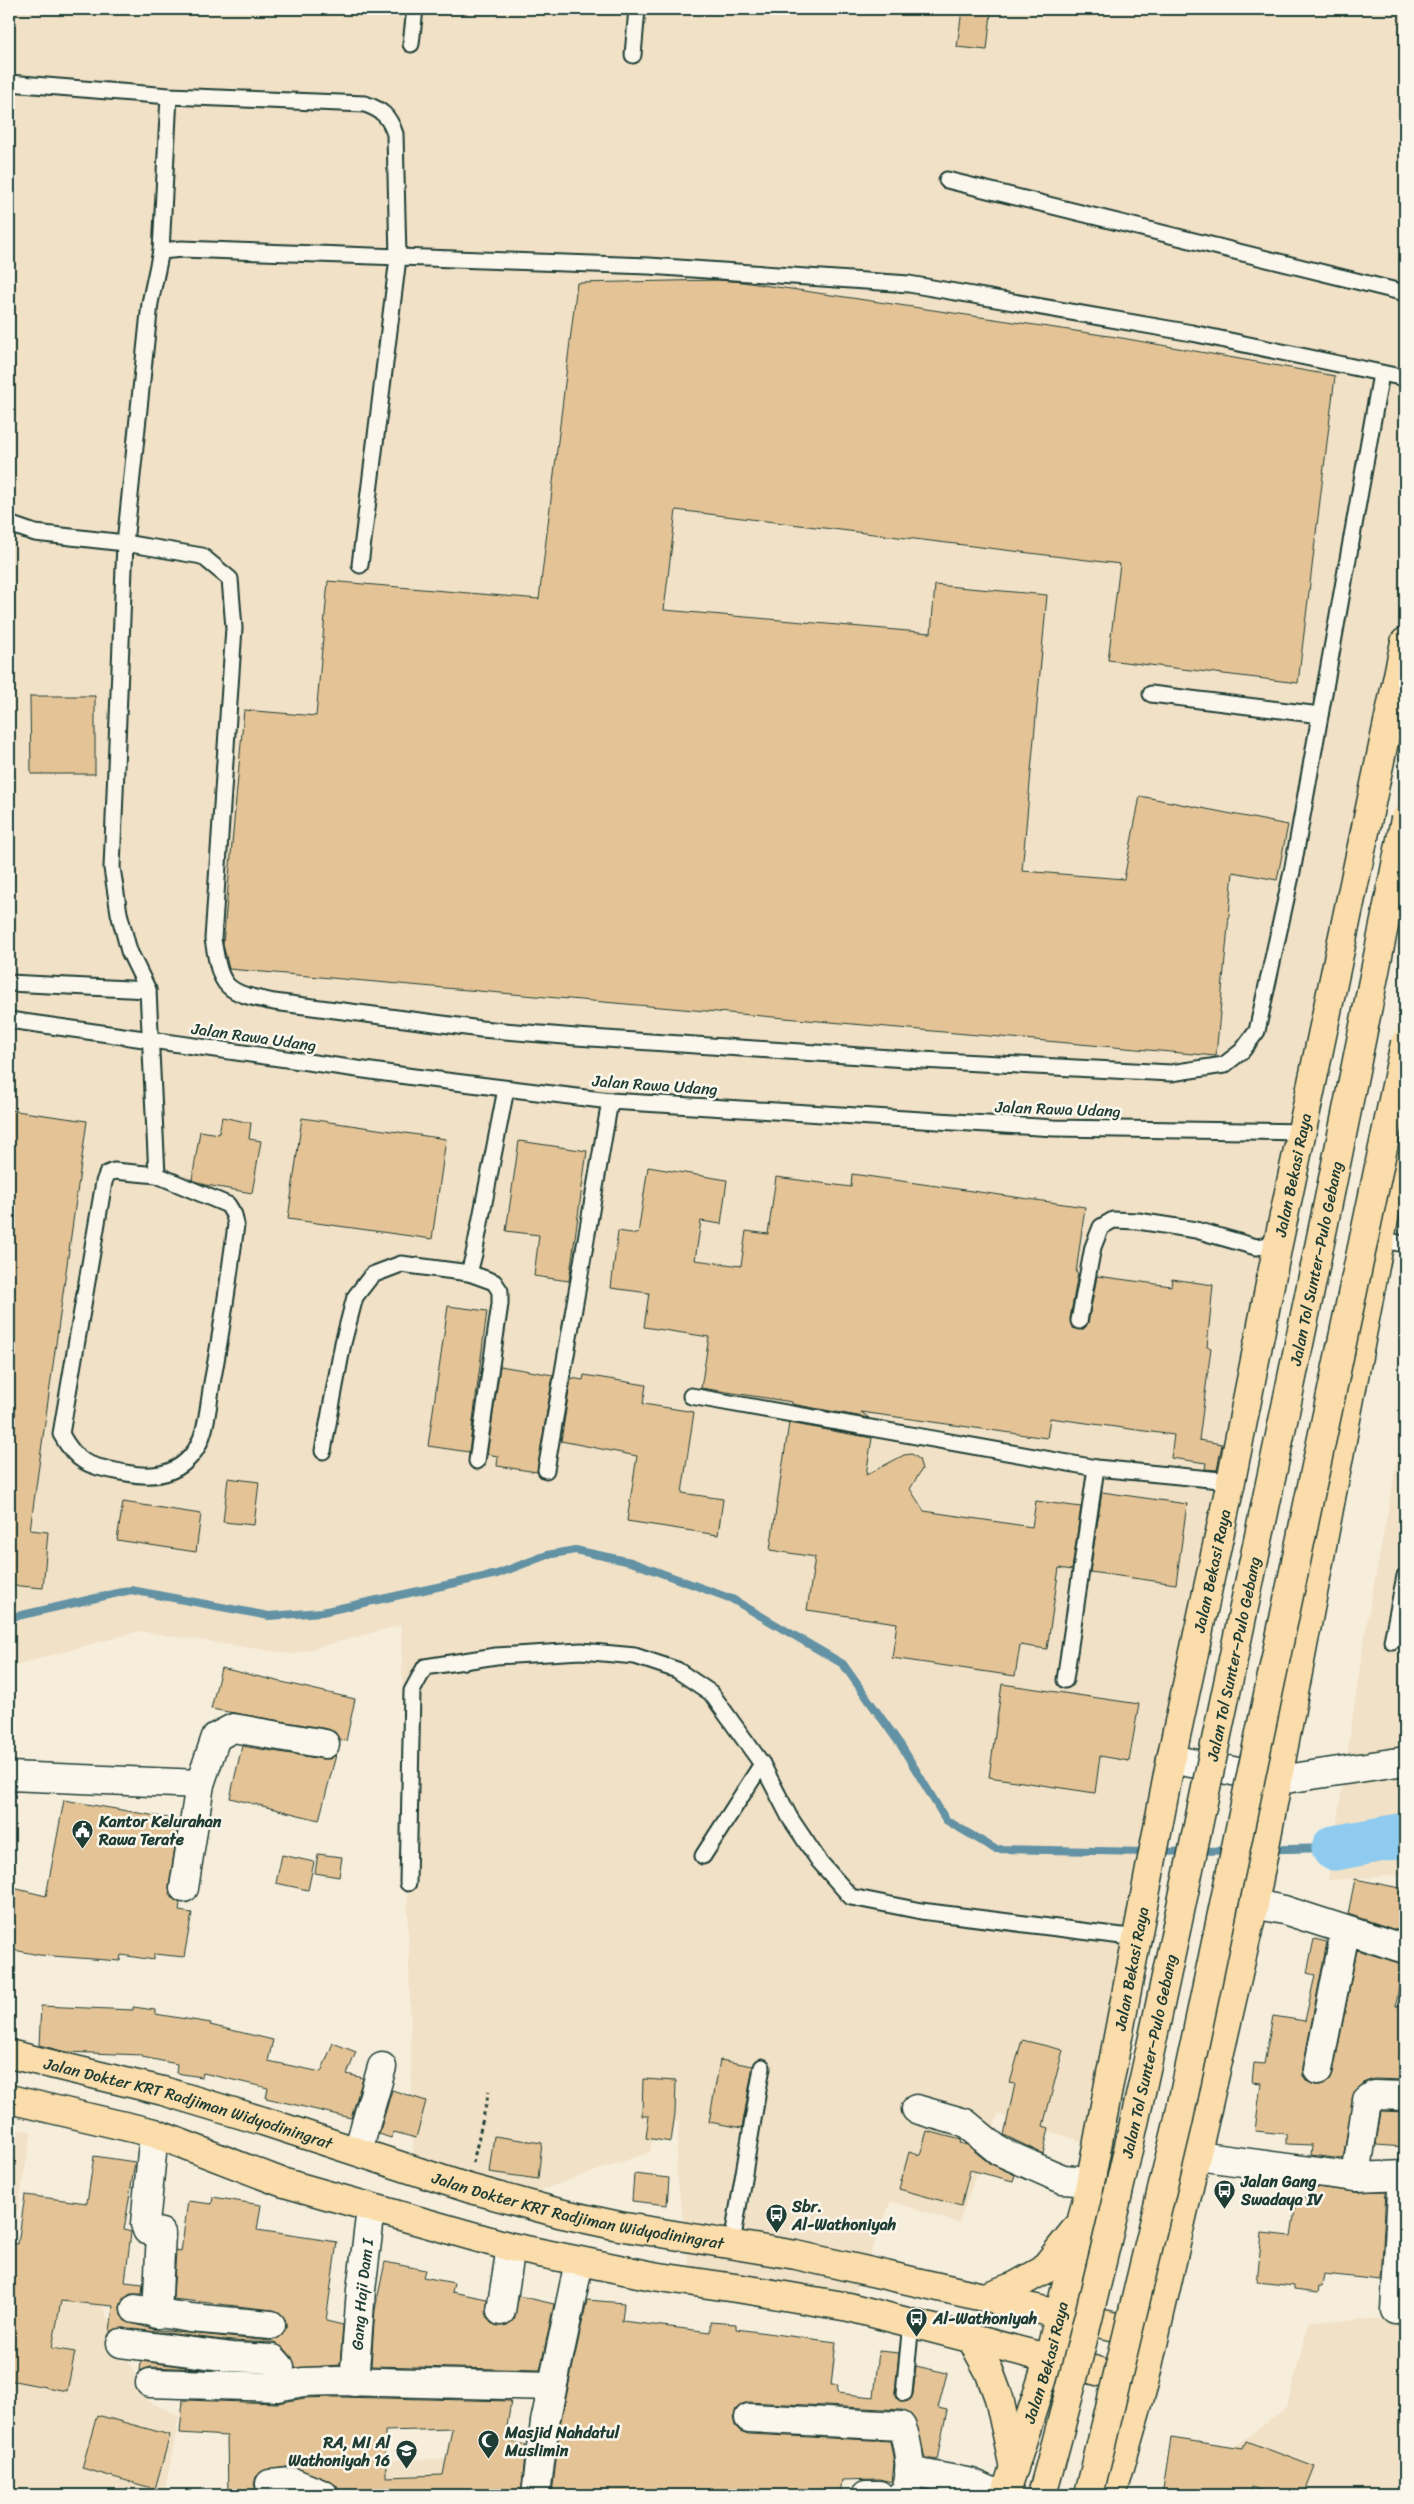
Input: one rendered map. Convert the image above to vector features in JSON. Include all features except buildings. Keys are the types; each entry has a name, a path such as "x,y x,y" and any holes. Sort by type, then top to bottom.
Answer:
{"main road":[{"name":"Jalan Bekasi Raya","path":"1005,2495 1015,2470 1049,2358 1089,2188 1138,1938 1168,1770 1231,1481 1278,1244 1405,642"},
{"name":"Jalan Tol Sunter–Pulo Gebang","path":"1042,2495 1108,2241 1149,2057 1314,1274 1405,819"},
{"path":"1089,2495 1178,2123 1405,1043"},
{"path":"1112,2495 1148,2335 1197,2156 1277,1792 1393,1242 1405,1108"},
{"name":"Jalan Dokter KRT Radjiman Widyodiningrat","path":"9,2054 163,2091 358,2151 468,2188 590,2220 796,2255 1148,2335"},
{"path":"1148,2335 1185,2142 1211,2092"},
{"path":"9,2099 154,2134 281,2182 371,2209 511,2247 579,2262 849,2307 1137,2381"},
{"path":"985,2297 1015,2286 1042,2271 1065,2245 1078,2224 1089,2188"},
{"path":"787,2296 796,2255"},
{"path":"970,2338 989,2371 999,2398 1015,2470"},
{"path":"1098,2495 1137,2381"}],"street":[{"path":"184,1888 200,1784 216,1737 233,1728 325,1744"},
{"path":"1168,1770 1277,1792 1405,1761"},
{"path":"9,1776 200,1784"},
{"path":"1255,1896 1284,1910 1345,1932 1405,1949"},
{"path":"1318,2070 1345,1932"},
{"path":"358,2151 382,2067"},
{"path":"1356,2176 1367,2100 1374,2095 1405,2096"},
{"path":"916,2109 965,2123 999,2151 1050,2174 1089,2188"},
{"path":"154,2134 145,2224 147,2230 162,2233 146,2311 271,2325"},
{"path":"1197,2156 1356,2176 1404,2175 1395,2310"},
{"name":"Gang Haji Dam I","path":"354,2382 361,2290 371,2209"},
{"path":"501,2311 511,2247"},
{"path":"536,2495 552,2386 579,2262"},
{"path":"121,2343 231,2357 273,2360 280,2366 277,2388"},
{"path":"150,2383 277,2388 304,2382 552,2386"},
{"path":"749,2418 901,2426 907,2436 905,2483 938,2486 972,2483 1000,2495"},
{"path":"270,2484 292,2482 324,2495"},
{"path":"866,2495 878,2495"}],"lane":[{"path":"411,44 415,9"},
{"path":"633,55 638,9"},
{"path":"9,83 169,96 365,104 380,109 390,120 394,134 398,258 360,565"},
{"path":"157,1175 152,1041 148,990 129,950 119,913 112,868 125,543 150,303 162,251 169,96"},
{"path":"947,180 1405,293"},
{"path":"162,251 182,249 649,266 909,284 1192,332 1405,378"},
{"path":"9,524 34,533 125,543 202,556 230,579 234,628 213,939 218,973 226,986 242,996 274,1002 490,1030 921,1060 1171,1073 1224,1065 1242,1051 1257,1031 1293,867 1381,374"},
{"path":"1152,694 1320,715"},
{"path":"9,982 148,990"},
{"name":"Jalan Rawa Udang","path":"9,1020 506,1089 610,1101 1054,1128 1303,1132"},
{"path":"469,1274 506,1089"},
{"path":"546,1470 610,1101"},
{"path":"114,1171 157,1175 228,1205 234,1215 236,1225 224,1314 206,1417 193,1454 182,1466 166,1474 132,1474 86,1464 68,1446 61,1434 104,1182 107,1174 114,1171"},
{"path":"1080,1321 1093,1247 1101,1227 1113,1220 1138,1221 1196,1230 1256,1247 1278,1244"},
{"path":"324,1451 343,1343 355,1297 372,1275 401,1264 469,1274 494,1282 500,1292 500,1304 477,1461"},
{"path":"691,1396 1096,1468 1231,1481"},
{"path":"1065,1680 1096,1468"},
{"path":"1392,1641 1405,1576"},
{"path":"408,1883 412,1691 426,1667 496,1656 581,1651 635,1656 677,1670 711,1693 762,1764 790,1818 820,1861 851,1897 921,1911 1138,1938"},
{"path":"703,1856 762,1764"},
{"path":"732,2243 762,2067"},
{"path":"904,2393 910,2323"}],"path":[{"path":"468,2188 489,2091"}],"shaded area":[{"path":"9,9 1405,9 1405,657 1098,2147 998,2114 959,2223 891,2201 847,2313 693,2292 676,2167 679,2122 655,2120 650,2152 515,2199 414,2167 401,1625 292,1654 139,1631 9,1667"},
{"path":"1405,1419 1405,1875 1328,1880 1367,1622"},
{"path":"9,2129 32,2131 10,2250 82,2265 148,2401 179,2416 165,2490 183,2495 9,2495"},
{"path":"1405,2318 1405,2495 1217,2495 1229,2450 1287,2408 1309,2321"},
{"name":"RA, MI Al Wathoniyah 16","path":"469,2459 463,2492 473,2495 356,2495 323,2481 365,2460"}],"waterway":[{"path":"9,1618 131,1590 269,1616 322,1612 497,1574 547,1555 575,1550 631,1562 732,1599 843,1664 902,1747 946,1820 995,1849 1147,1852"},
{"path":"1334,1848 1405,1835"},
{"path":"1159,1852 1334,1848"}],"place":[{"name":"Kantor Kelurahan Rawa Terate","path":"83,1849"},
{"name":"Jalan Gang Swadaya IV","path":"1225,2209"},
{"name":"Sbr. Al-Wathoniyah","path":"776,2234"},
{"name":"Al-Wathoniyah","path":"917,2337"},
{"name":"Masjid Nahdatul Muslimin","path":"489,2460"},
{"name":"RA, MI Al Wathoniyah 16","path":"406,2470"}]}
